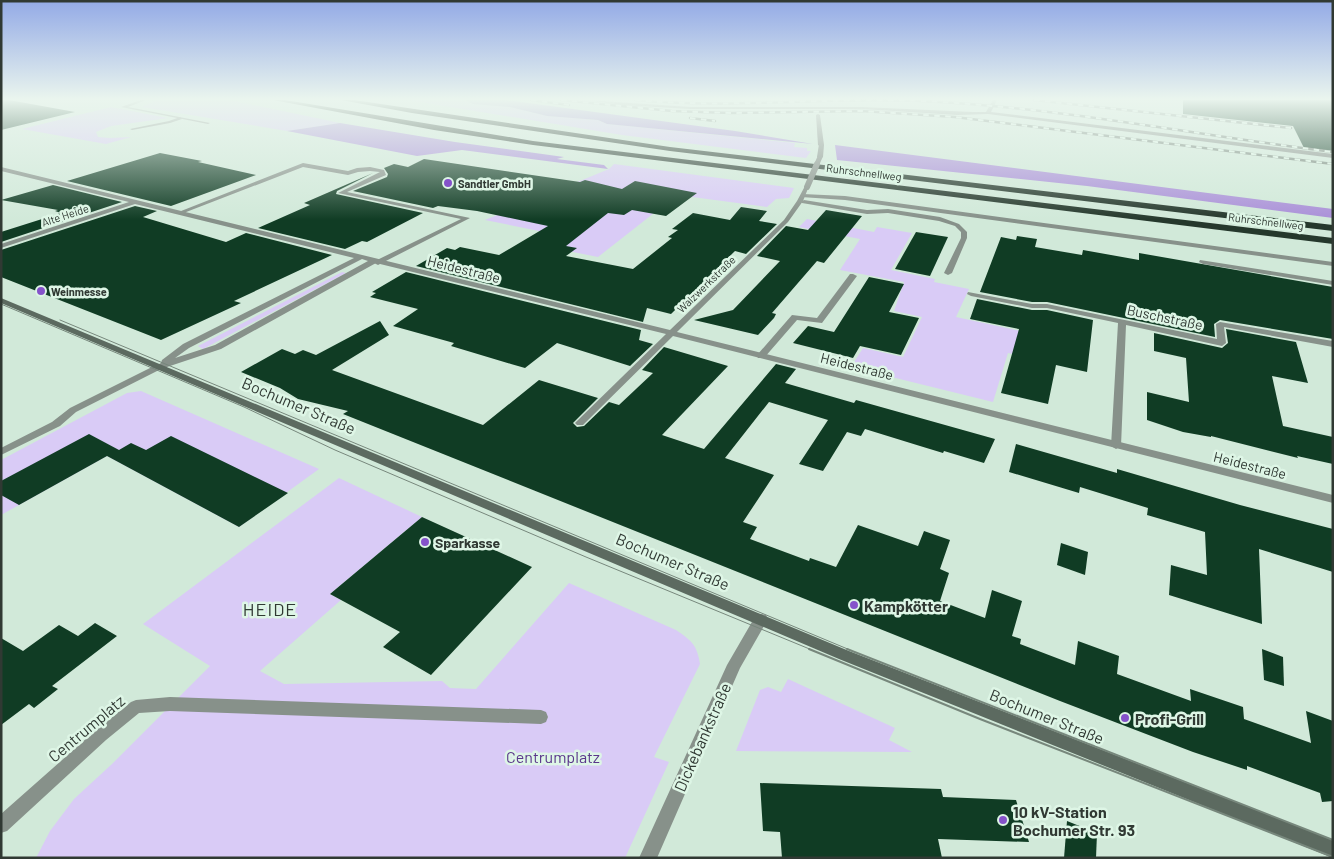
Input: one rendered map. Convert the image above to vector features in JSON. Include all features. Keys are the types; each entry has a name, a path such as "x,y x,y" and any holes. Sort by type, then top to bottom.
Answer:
{"highway":[{"name":"Ruhrschnellweg","path":"515,140 1333,241"},
{"name":"Ruhrschnellweg","path":"615,140 1333,228"}],"main road":[{"name":"Bochumer Straße","path":"1,300 931,690 1333,849"}],"street":[{"name":"Walzwerkstraße","path":"580,423 786,221 802,199 820,157 821,140"},
{"path":"1205,140 1333,156"},
{"path":"1,452 56,424 73,410 158,367 218,347 376,262 467,218 341,193 384,174 382,171 370,169 348,173 303,165 179,213"},
{"name":"Heidestraße","path":"1,169 761,356 1333,500"},
{"path":"802,199 845,198 1333,264"},
{"path":"802,199 867,212 888,211 940,219 957,225 964,232 964,238 948,273"},
{"name":"Alte Heide","path":"1,246 135,202"},
{"path":"158,367 186,346 359,258"},
{"path":"1203,262 1333,283"},
{"path":"761,356 795,317 819,321 853,276"},
{"name":"Buschstraße","path":"971,294 1032,306 1047,306 1222,343 1220,324 1333,344"},
{"path":"1116,446 1122,323"},
{"name":"Dickebankstraße","path":"648,858 734,665 761,619"},
{"name":"Centrumplatz","path":"1,825 101,735 136,707 170,704 541,717"}],"green space":[{"path":"84,140 120,140 106,144"},
{"path":"663,140 766,140 795,143 794,147 807,148 807,151 811,151 806,158"},
{"path":"614,164 794,188 789,198 776,199 767,207 677,195 598,257 538,245 554,234 485,220 609,169"},
{"path":"807,219 874,232 877,227 912,233 891,270 935,279 934,282 969,289 956,317 1043,336 1036,359 1008,353 993,402 851,367 863,348 903,357 922,317 894,311 904,282 840,270 860,239 799,227"},
{"path":"342,272 346,273 203,349 198,346"},
{"path":"141,391 319,469 239,527 107,456 1,515 1,460 127,393"},
{"name":"Centrumplatz","path":"339,478 422,517 330,594 341,600 260,671 284,684 442,681 450,688 476,689 569,583 676,630 693,644 700,664 654,757 669,762 625,858 36,858 50,831 74,799 112,764 210,666 143,624"},
{"path":"788,679 895,728 889,740 912,752 736,751 760,690 768,687 781,692"}],"shaded area":[{"path":"334,140 443,140 564,157 557,159 604,165 608,169 462,150 417,156"},
{"path":"773,140 790,140 813,144"},
{"path":"835,145 1333,209 1333,218 1087,186 837,160"}],"building":[{"path":"1300,140 1333,140 1333,151 1304,148"},
{"path":"160,153 202,161 198,162 256,175 171,206 67,181"},
{"path":"424,159 580,182 585,180 622,189 635,181 697,193 666,216 632,210 624,215 608,213 566,246 577,248 566,256 633,269 672,238 668,237 678,230 672,229 693,213 730,220 741,207 767,211 759,221 777,224 746,254 735,251 671,314 647,308 643,322 416,266 447,248 455,250 460,247 499,255 548,226 477,211 438,206 433,208 353,191 387,177 388,174 384,168 394,164 408,167"},
{"path":"373,173 337,191 336,194 423,213 367,242 362,241 345,249 258,228 310,205 304,203"},
{"path":"53,185 122,202 1,242 1,232 61,213 55,211 58,210 1,200"},
{"path":"135,206 157,211 143,217 226,242 246,233 332,255 234,301 241,303 161,340 1,277 1,250"},
{"path":"826,210 862,216 824,263 817,261 772,313 776,314 774,318 758,335 694,320 733,310 780,261 757,256 786,226 808,230"},
{"path":"916,232 948,237 930,276 895,269"},
{"path":"1017,236 1037,239 1035,247 1082,255 1083,250 1139,260 1139,253 1333,287 1333,339 1220,320 1214,324 1215,337 1047,302 1032,302 980,292 1001,237 1016,240"},
{"path":"406,272 641,330 639,340 653,344 630,366 557,343 525,368 511,364 451,346 454,343 393,326 418,309 370,297 376,293 372,292"},
{"path":"869,277 904,284 889,312 919,318 901,355 860,346 853,358 793,343 808,326 834,332"},
{"path":"977,299 1032,310 1047,310 1093,320 1087,372 1056,365 1048,404 1001,393 1019,329 970,319"},
{"path":"380,321 389,335 332,370 483,425 539,380 598,398 573,423 577,427 584,426 609,402 619,405 653,373 642,370 664,347 728,366 662,435 704,449 776,364 796,369 785,383 854,403 856,400 995,439 984,463 944,451 943,453 865,429 861,436 847,432 823,471 799,464 828,420 769,402 725,458 774,475 743,522 757,527 750,539 809,561 810,558 836,567 858,525 918,546 924,531 950,540 940,569 949,573 940,601 985,618 992,590 1022,601 1012,636 1021,639 1020,644 1075,665 1078,641 1119,656 1117,674 1191,701 1190,689 1243,707 1244,719 1311,743 1306,711 1333,721 1333,801 1322,802 1320,793 1247,766 1247,770 1193,752 1060,701 343,414 348,411 298,399 280,388 241,372 282,349 295,354 303,350 316,355"},
{"path":"1226,329 1296,342 1308,383 1272,376 1283,426 1333,437 1333,464 1297,456 1298,458 1211,436 1183,432 1147,420 1147,392 1189,402 1186,358 1154,351 1154,333 1222,348 1228,343"},
{"path":"89,434 119,450 131,443 146,450 171,436 288,493 239,527 107,456 19,505 1,495 1,481"},
{"path":"1016,444 1117,473 1117,469 1240,505 1333,529 1333,572 1259,549 1262,624 1169,595 1171,565 1207,575 1205,532 1147,515 1148,508 1080,487 1079,493 1009,472"},
{"path":"422,517 532,567 431,675 383,647 400,632 330,594"},
{"path":"1061,543 1088,552 1085,575 1057,565"},
{"path":"95,623 117,636 52,686 58,689 34,708 29,704 1,725 1,638 23,651 59,625 78,636"},
{"path":"1262,649 1283,657 1284,686 1264,680"},
{"path":"760,783 941,789 943,797 1016,800 1029,842 938,839 942,858 782,858 780,832 763,831"},
{"path":"1067,821 1097,833 1096,858 1064,858"}],"tram line":[{"path":"1,304 244,407 335,450 586,557 812,650"},
{"path":"60,320 850,650"},
{"path":"809,649 980,719 1333,857"},
{"path":"847,649 1333,840"}],"railway":[{"path":"1141,140 1333,164"},
{"path":"1249,140 1333,152"}],"place":[{"name":"Sandtler GmbH","path":"448,183"},
{"name":"Weinmesse","path":"41,291"},
{"name":"Sparkasse","path":"425,542"},
{"name":"Kampkötter","path":"854,605"},
{"name":"Profi-Grill","path":"1125,718"},
{"name":"10 kV-Station Bochumer Str. 93","path":"1003,820"}],"district":[{"name":"HEIDE","path":"270,609"}]}
